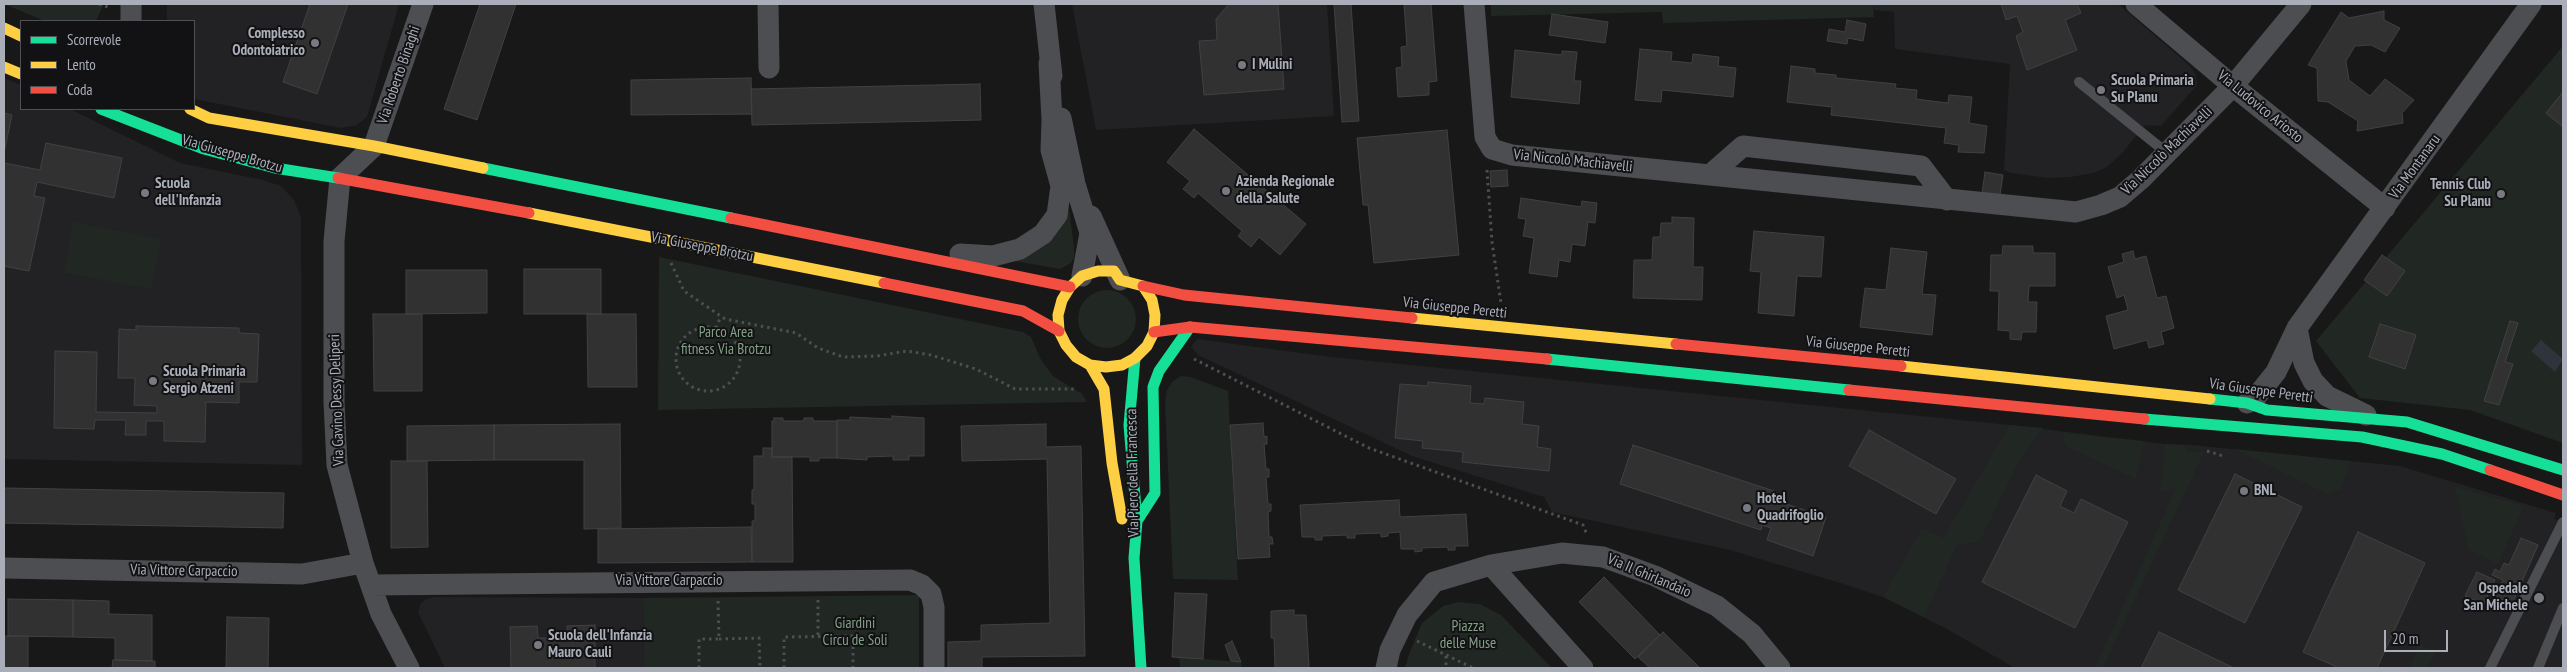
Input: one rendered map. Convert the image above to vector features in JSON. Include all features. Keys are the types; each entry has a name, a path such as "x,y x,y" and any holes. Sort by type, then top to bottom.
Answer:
{"street":[{"path":"131,20 132,4"},
{"name":"Via Roberto Binaghi","path":"374,146 423,4"},
{"path":"768,4 769,68"},
{"path":"1044,4 1049,63 1075,184 1090,233 1076,282 1062,300 1058,316 1059,331 1071,351 1090,365 1114,366 1136,358 1147,346 1154,332 1156,316 1152,300 1143,286 1120,280 1114,271 1098,271 1076,282"},
{"path":"1474,4 1485,137"},
{"name":"Via Ludovico Ariosto","path":"2136,4 2233,86 2385,208"},
{"name":"Via Niccolò Machiavelli","path":"1485,137 1492,149 1512,156 1712,174 2076,212 2120,197 2167,153 2233,86 2301,4"},
{"name":"Via Montanaru","path":"2247,403 2256,397 2276,372 2297,328 2531,4"},
{"path":"4,28 20,36"},
{"name":"Via Giuseppe Brotzu","path":"913,254 943,252 992,256 1027,246 1050,228 1057,214 1061,198 1061,186 1051,150 1052,120 1049,63"},
{"path":"4,66 20,74"},
{"name":"Via Giuseppe Brotzu","path":"106,110 127,114 204,149 275,168 340,178 670,240 1023,311 1059,331"},
{"name":"Via Giuseppe Brotzu","path":"192,110 208,118 374,146 913,254 1029,280 1076,282"},
{"path":"340,178 374,146"},
{"path":"1712,174 1743,146 1763,148 1921,166 1947,200"},
{"name":"Via Gavino Dessy Deliperi","path":"340,178 334,241 334,402 337,464 363,563 381,614 409,668"},
{"path":"1075,184 1120,280"},
{"name":"Via Giuseppe Peretti","path":"1143,286 1184,295 2247,403 2267,410 2407,422 2563,470"},
{"path":"1154,332 1190,327 1513,356 2160,421 2362,437 2442,454 2563,495"},
{"path":"1137,521 1155,493 1153,387 1159,371 1190,327"},
{"path":"2297,328 2304,363 2313,381 2327,396 2377,419"},
{"name":"Via Piero della Francesca","path":"1136,358 1129,425 1137,521 1134,558 1141,668"},
{"name":"Via Piero della Francesca","path":"1090,365 1104,389 1118,505 1134,558"},
{"name":"Via Il Ghirlandaio","path":"1491,566 1562,554 1603,557 1655,576 1717,606 1752,634 1780,668"},
{"name":"Via Vittore Carpaccio","path":"4,568 302,574 363,563"},
{"path":"1386,668 1390,650 1407,615 1434,582 1491,566 1583,668"},
{"name":"Via Vittore Carpaccio","path":"371,585 910,580 922,585 931,594 935,624 934,668"}],"lane":[{"path":"2079,82 2167,153"},
{"path":"2490,668 2563,522"},
{"path":"2538,668 2563,608"}],"path":[{"path":"1485,137 1492,242 1502,306"},
{"path":"670,256 672,269 684,291 721,316 749,325 796,333 818,348 843,357 877,356 907,351 931,355 976,369 1016,389 1082,389"},
{"path":"716,328 721,316"},
{"path":"705,327 716,328 726,332 734,340 739,350 740,360 732,380 718,389 703,391 693,388 679,373 676,353 687,335 695,330 705,327"},
{"path":"1174,349 1369,448 1583,525 1590,542 1592,556"},
{"path":"818,594 818,637"},
{"path":"718,595 719,639"},
{"path":"1399,632 1473,668"},
{"path":"784,668 784,637 853,636 853,668"},
{"path":"699,668 699,639 759,638 760,668"},
{"path":"1446,655 1446,668"}],"shaded area":[{"path":"167,4 399,4 367,117 357,125 341,128 195,99 195,20 167,20"},
{"path":"1072,4 1327,4 1334,116 1096,130"},
{"name":"Scuola Primaria Su Planu","path":"1873,4 2118,4 2189,65 2196,75 2197,85 2161,126 2145,125 2123,152 2107,167 2093,173 2071,177 2048,178 2011,173 2004,170 2010,64 1895,49 1894,12 1874,10"},
{"path":"4,78 20,85 20,110 72,110 180,163 263,180 281,186 294,200 301,217 302,465 4,459"},
{"path":"1197,339 1331,357 2010,425 2165,444 2192,445 2400,466 2556,513 2554,519 2563,522 2563,668 2015,668 1945,628 1883,597 1730,550 1552,512 1544,497 1412,456 1198,355 1191,347"},
{"path":"2541,340 2563,359 2555,372 2531,351"},
{"name":"Scuola dell'Infanzia Mauro Cauli","path":"433,597 643,598 644,668 445,668 418,612 421,603"}],"green space":[{"path":"4,4 104,4 96,20 43,20"},
{"path":"1491,4 1873,4 1874,17 1663,23 1662,12 1491,16"},
{"name":"Tennis Club Su Planu","path":"2563,46 2563,443 2470,410 2360,398 2316,341"},
{"path":"1069,209 1074,246 1074,257 1071,263 1060,269 1009,260 1064,222"},
{"path":"73,222 161,239 151,289 64,273"},
{"name":"Parco Area fitness Via Brotzu","path":"659,257 1023,332 1031,337 1040,358 1053,376 1082,394 1087,402 658,410"},
{"path":"1101,290 1113,290 1128,298 1136,313 1136,325 1128,340 1113,348 1101,348 1086,340 1078,325 1078,313 1086,298"},
{"path":"1181,376 1190,377 1228,391 1238,580 1173,579 1165,402 1167,390 1173,381"},
{"path":"2010,425 2043,428 2019,461 1982,537 1978,542 1957,545 1924,617 1883,597 1922,528 1943,538"},
{"path":"2063,433 2144,441 2136,479 2065,446"},
{"path":"2165,444 2184,445 2187,452 2204,452 2103,668 2095,668 2176,488 2160,492"},
{"path":"2235,449 2351,461 2341,489 2327,494"},
{"path":"2455,487 2524,506 2498,564 2468,549"},
{"name":"Giardini Circu de Soli","path":"919,595 919,668 644,668 643,598"},
{"name":"Piazza delle Muse","path":"1458,602 1480,604 1501,615 1552,668 1405,668 1422,623 1443,606"},
{"path":"2413,641 2436,652 2427,668 2409,668 2418,650 2412,644"},
{"path":"1179,657 1241,662 1242,668 1180,668"}],"building":[{"name":"Complesso Odontoiatrico","path":"310,4 348,4 317,94 283,82"},
{"path":"480,4 516,4 477,120 444,109"},
{"name":"I Mulini","path":"1229,4 1278,4 1284,89 1204,95 1199,41 1217,40 1216,19"},
{"path":"1334,4 1351,4 1359,121 1342,122"},
{"path":"1404,4 1431,4 1437,81 1429,82 1429,95 1398,97 1396,68 1402,67 1401,47 1407,46"},
{"path":"2001,4 2077,4 2081,13 2065,20 2077,50 2027,70 2016,36 2023,32 2017,16 2006,20"},
{"path":"2384,11 2384,20 2400,28 2385,52 2371,45 2355,46 2346,61 2349,80 2370,96 2385,79 2414,100 2402,113 2403,123 2357,131 2358,121 2328,102 2318,101 2317,68 2308,65 2341,12 2349,18"},
{"path":"1552,14 1608,22 1605,43 1549,35"},
{"path":"1847,20 1866,24 1863,41 1848,38 1847,44 1827,41 1829,29 1845,32"},
{"path":"1640,49 1672,52 1671,61 1692,63 1693,54 1719,57 1718,66 1736,68 1733,97 1662,90 1661,102 1635,100"},
{"path":"1515,50 1562,55 1562,51 1577,52 1574,81 1581,81 1579,104 1511,97"},
{"path":"1791,66 1815,69 1815,73 1836,75 1836,78 1896,84 1895,88 1917,90 1916,99 1948,103 1949,95 1972,97 1969,123 1987,126 1984,153 1958,152 1959,145 1944,143 1946,128 1831,115 1832,107 1787,102"},
{"path":"751,78 752,114 631,115 631,80"},
{"path":"980,84 981,120 752,125 751,89"},
{"path":"2563,92 2563,127 2546,113"},
{"path":"4,113 12,115 4,153"},
{"name":"Azienda Regionale della Salute","path":"1194,129 1306,224 1280,255 1259,237 1251,247 1238,236 1242,231 1198,193 1194,198 1183,189 1190,181 1167,162"},
{"path":"1447,130 1459,255 1374,263 1368,205 1363,205 1357,138"},
{"path":"46,143 122,158 114,198 37,182 34,196 45,198 29,271 4,266 4,163 40,170"},
{"path":"1507,170 1508,186 1491,187 1490,171"},
{"path":"1985,172 2003,175 2000,195 1982,193"},
{"path":"1521,198 1581,207 1582,201 1597,203 1595,223 1588,222 1585,246 1572,244 1570,262 1559,260 1557,277 1529,273 1534,238 1523,236 1526,219 1518,218"},
{"path":"1672,217 1694,218 1693,267 1703,267 1702,300 1633,298 1634,260 1652,260 1653,237 1660,237 1661,223 1672,223"},
{"path":"1754,231 1824,237 1821,277 1797,276 1794,316 1758,313 1761,272 1750,271"},
{"path":"2003,246 2033,246 2033,253 2055,253 2055,286 2029,286 2028,302 2037,302 2036,332 2022,332 2021,340 2010,339 2010,331 1998,330 1999,291 1990,291 1991,255 2002,255"},
{"path":"1891,248 1927,252 1922,294 1936,295 1932,335 1860,327 1865,288 1886,290"},
{"path":"2133,251 2135,259 2146,256 2157,298 2166,296 2174,328 2161,332 2164,344 2149,348 2147,340 2114,349 2106,316 2128,310 2124,295 2117,298 2108,267 2124,262 2122,254"},
{"path":"2382,255 2405,271 2387,296 2364,280"},
{"path":"524,269 601,269 601,314 524,314"},
{"path":"406,270 487,270 487,313 406,314"},
{"path":"373,314 422,314 422,391 374,391"},
{"path":"587,314 636,314 637,387 588,387"},
{"path":"2510,321 2518,323 2505,362 2513,364 2499,405 2484,401"},
{"path":"2380,324 2416,335 2405,369 2369,357"},
{"path":"136,326 239,328 239,333 259,334 257,382 239,382 239,403 206,402 205,442 164,441 164,421 146,421 146,435 125,435 126,420 95,420 94,429 54,428 55,351 97,352 96,412 157,413 157,406 134,405 135,378 118,378 119,329 136,330"},
{"path":"1428,382 1471,386 1470,403 1484,404 1485,398 1524,402 1522,424 1539,426 1537,447 1551,449 1549,471 1462,462 1463,452 1422,448 1423,441 1395,438 1400,384 1428,386"},
{"path":"892,416 924,418 924,456 909,456 909,460 893,460 893,456 867,457 867,460 837,458 837,420 850,420 850,417 892,419"},
{"path":"774,418 783,418 783,421 804,421 804,418 813,418 813,421 837,421 837,458 819,458 819,461 810,461 810,457 772,457 772,421 774,421"},
{"path":"1263,423 1264,437 1267,436 1267,444 1264,444 1266,469 1269,469 1269,477 1266,477 1268,504 1271,504 1271,511 1268,512 1269,537 1272,537 1273,544 1269,544 1270,557 1238,559 1230,425"},
{"path":"620,424 621,528 584,529 584,460 494,460 494,425"},
{"path":"1046,424 1046,447 1081,446 1085,656 982,657 982,668 948,668 948,642 981,641 981,625 1050,623 1047,459 962,461 961,426"},
{"path":"494,425 494,460 407,461 407,426"},
{"path":"1869,430 1956,479 1936,514 1849,466"},
{"name":"Hotel Quadrifoglio","path":"1633,445 1774,491 1771,499 1826,517 1813,556 1767,540 1771,528 1762,525 1761,530 1620,484"},
{"path":"763,448 772,448 772,457 792,457 793,562 752,562 752,521 755,521 755,504 752,504 754,456 763,456"},
{"path":"391,461 427,461 428,547 391,548"},
{"path":"2235,474 2302,507 2245,623 2178,590"},
{"path":"2036,475 2067,491 2060,506 2074,513 2081,499 2128,522 2075,628 1982,582"},
{"path":"4,488 284,493 283,528 4,523"},
{"path":"1399,500 1400,517 1466,514 1468,546 1455,546 1455,550 1448,550 1448,547 1422,548 1422,551 1415,552 1415,549 1401,549 1400,532 1388,533 1388,536 1381,537 1381,533 1355,534 1355,538 1347,538 1347,535 1322,536 1322,540 1315,540 1315,537 1302,537 1300,505"},
{"path":"751,527 752,562 598,563 598,529"},
{"path":"2358,532 2425,563 2377,668 2339,668 2303,652"},
{"path":"2521,538 2538,545 2512,604 2495,596 2503,580 2492,575 2495,569 2500,572 2504,563 2509,565"},
{"path":"2477,572 2495,580 2484,604 2465,596"},
{"path":"1604,577 1660,635 1635,659 1579,602"},
{"path":"1175,593 1207,594 1203,659 1172,657"},
{"path":"8,599 73,600 73,637 8,636"},
{"path":"73,600 109,601 109,614 152,615 152,661 115,660 115,638 73,637"},
{"path":"1294,610 1294,615 1306,615 1309,666 1307,668 1277,668 1275,667 1274,638 1271,638 1271,611"},
{"path":"227,617 269,618 268,668 226,668"},
{"path":"595,625 595,668 511,668 510,627 537,626 538,638 567,638 567,626"},
{"path":"1663,632 1700,668 1650,668 1638,657"},
{"path":"2159,632 2234,668 2141,668"},
{"path":"4,636 28,636 28,668 4,668"},
{"path":"1232,641 1241,662 1231,661 1225,645"},
{"path":"113,660 155,661 155,668 112,668"}],"traffic: fast":[{"path":"104,110 204,149 275,168 338,178"},
{"path":"483,168 731,218"},
{"path":"1137,521 1155,493 1153,387 1159,371 1190,327"},
{"path":"1135,358 1129,425 1137,521 1134,558 1141,668"},
{"path":"1547,359 1849,390"},
{"path":"2210,399 2247,403 2267,410 2407,422 2563,470"},
{"path":"2144,419 2362,437 2442,454 2490,470"}],"traffic: slow":[{"path":"4,28 20,36"},
{"path":"4,67 20,74"},
{"path":"192,110 209,118 374,146 483,168"},
{"path":"529,213 884,283"},
{"path":"1098,271 1114,271 1120,280 1143,286 1152,300 1155,315 1154,332 1147,346 1135,358 1122,365 1106,367 1090,365 1076,357 1066,345 1059,331 1058,315 1062,300 1070,287 1082,276 1098,271"},
{"path":"1412,318 1676,344"},
{"path":"1090,365 1104,389 1112,463 1122,519"},
{"path":"1901,366 2210,399"}],"traffic: jam":[{"path":"338,178 529,213"},
{"path":"731,218 1070,287"},
{"path":"884,283 1023,311 1059,331"},
{"path":"1143,286 1184,295 1412,318"},
{"path":"1154,332 1190,327 1547,359"},
{"path":"1676,344 1901,366"},
{"path":"1849,390 2144,419"},
{"path":"2490,470 2563,495"}],"place":[{"name":"Complesso Odontoiatrico","path":"315,43"},
{"name":"I Mulini","path":"1242,65"},
{"name":"Scuola Primaria Su Planu","path":"2101,90"},
{"name":"Azienda Regionale della Salute","path":"1226,191"},
{"name":"Scuola dell'Infanzia","path":"145,193"},
{"name":"Tennis Club Su Planu","path":"2501,194"},
{"name":"Scuola Primaria Sergio Atzeni","path":"153,381"},
{"name":"BNL","path":"2244,491"},
{"name":"Hotel Quadrifoglio","path":"1747,508"},
{"name":"Ospedale San Michele","path":"2539,598"},
{"name":"Scuola dell'Infanzia Mauro Cauli","path":"538,645"}]}
